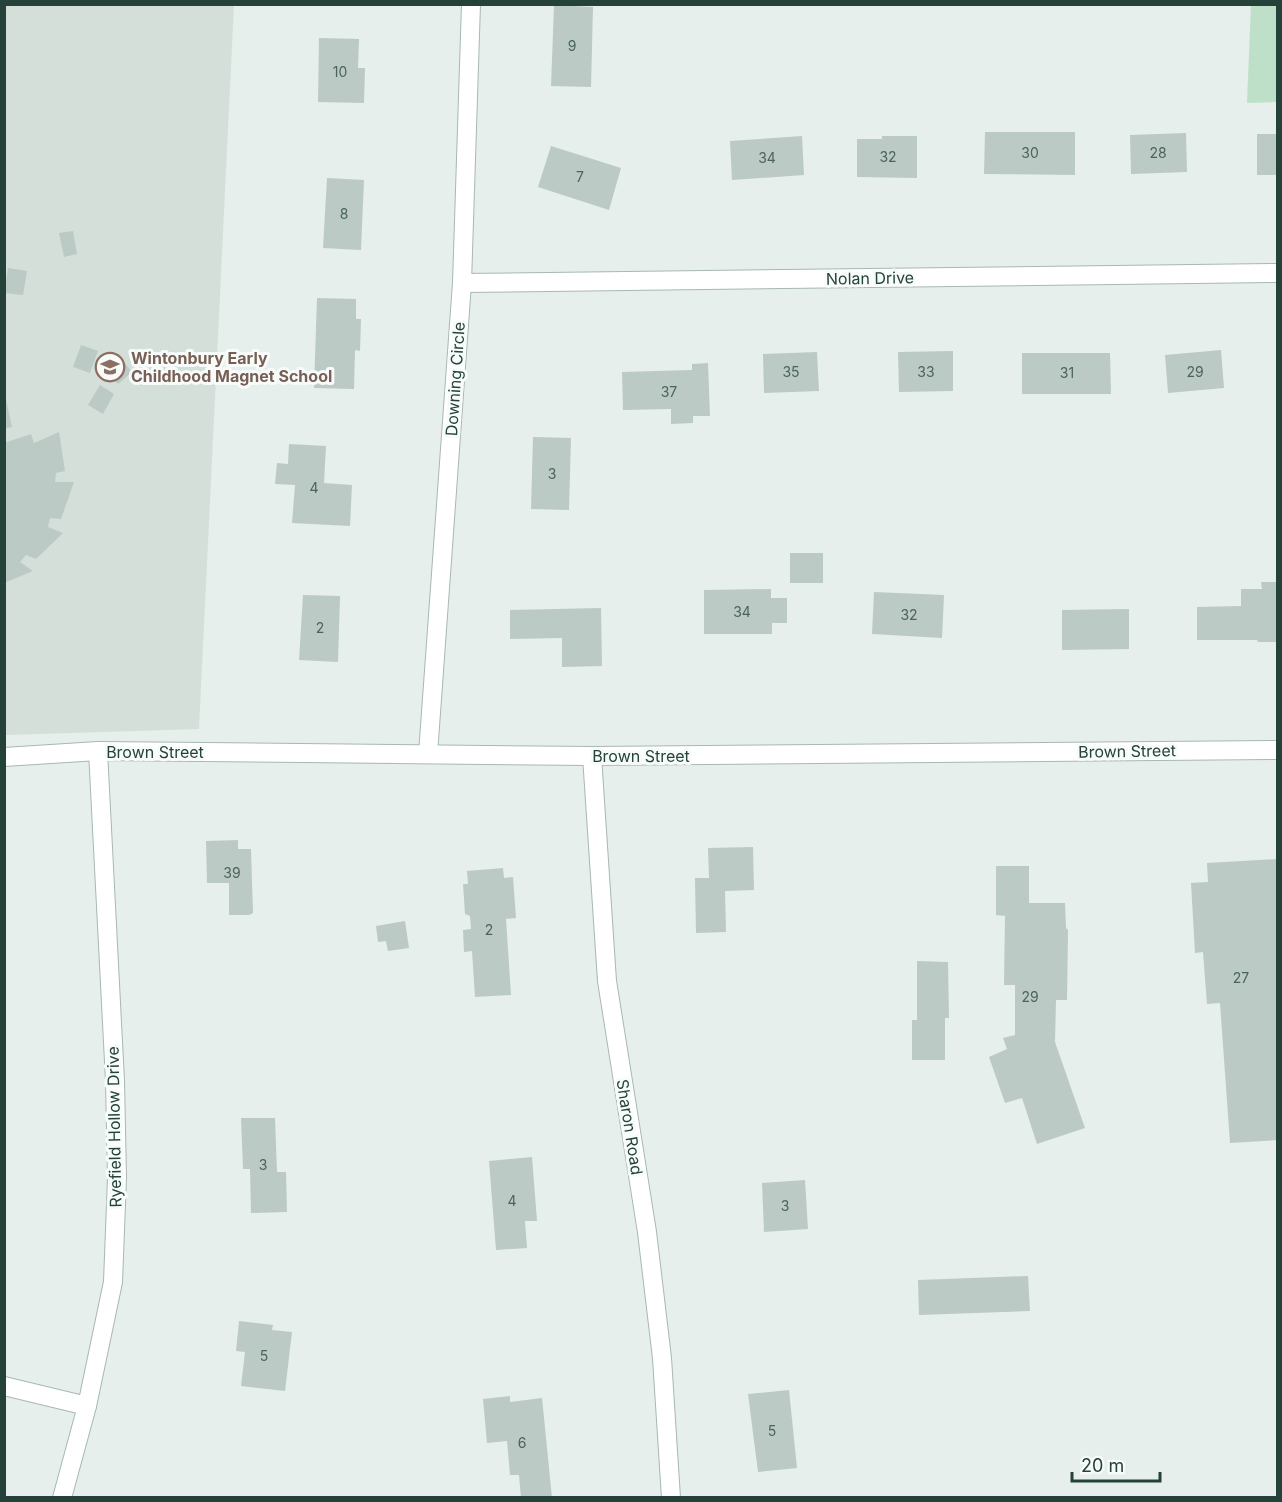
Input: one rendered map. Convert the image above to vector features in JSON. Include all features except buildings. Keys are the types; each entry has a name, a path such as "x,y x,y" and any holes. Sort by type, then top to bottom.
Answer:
{"street":[{"name":"Downing Circle","path":"428,754 462,283 471,4"},
{"name":"Nolan Drive","path":"462,283 1278,273"},
{"name":"Brown Street","path":"4,757 98,751 592,756 1278,750"},
{"name":"Ryefield Hollow Drive","path":"62,1497 87,1406 113,1282 117,1178 115,1081 98,751"},
{"name":"Sharon Road","path":"592,756 607,981 647,1232 662,1358 671,1497"},
{"path":"4,1386 87,1406"}],"shaded area":[{"name":"Wintonbury Early Childhood Magnet School","path":"4,5 234,5 199,729 5,735"}],"green space":[{"path":"1251,4 1277,5 1277,102 1247,103"}],"place":[{"name":"Wintonbury Early Childhood Magnet School","path":"110,367"}]}
